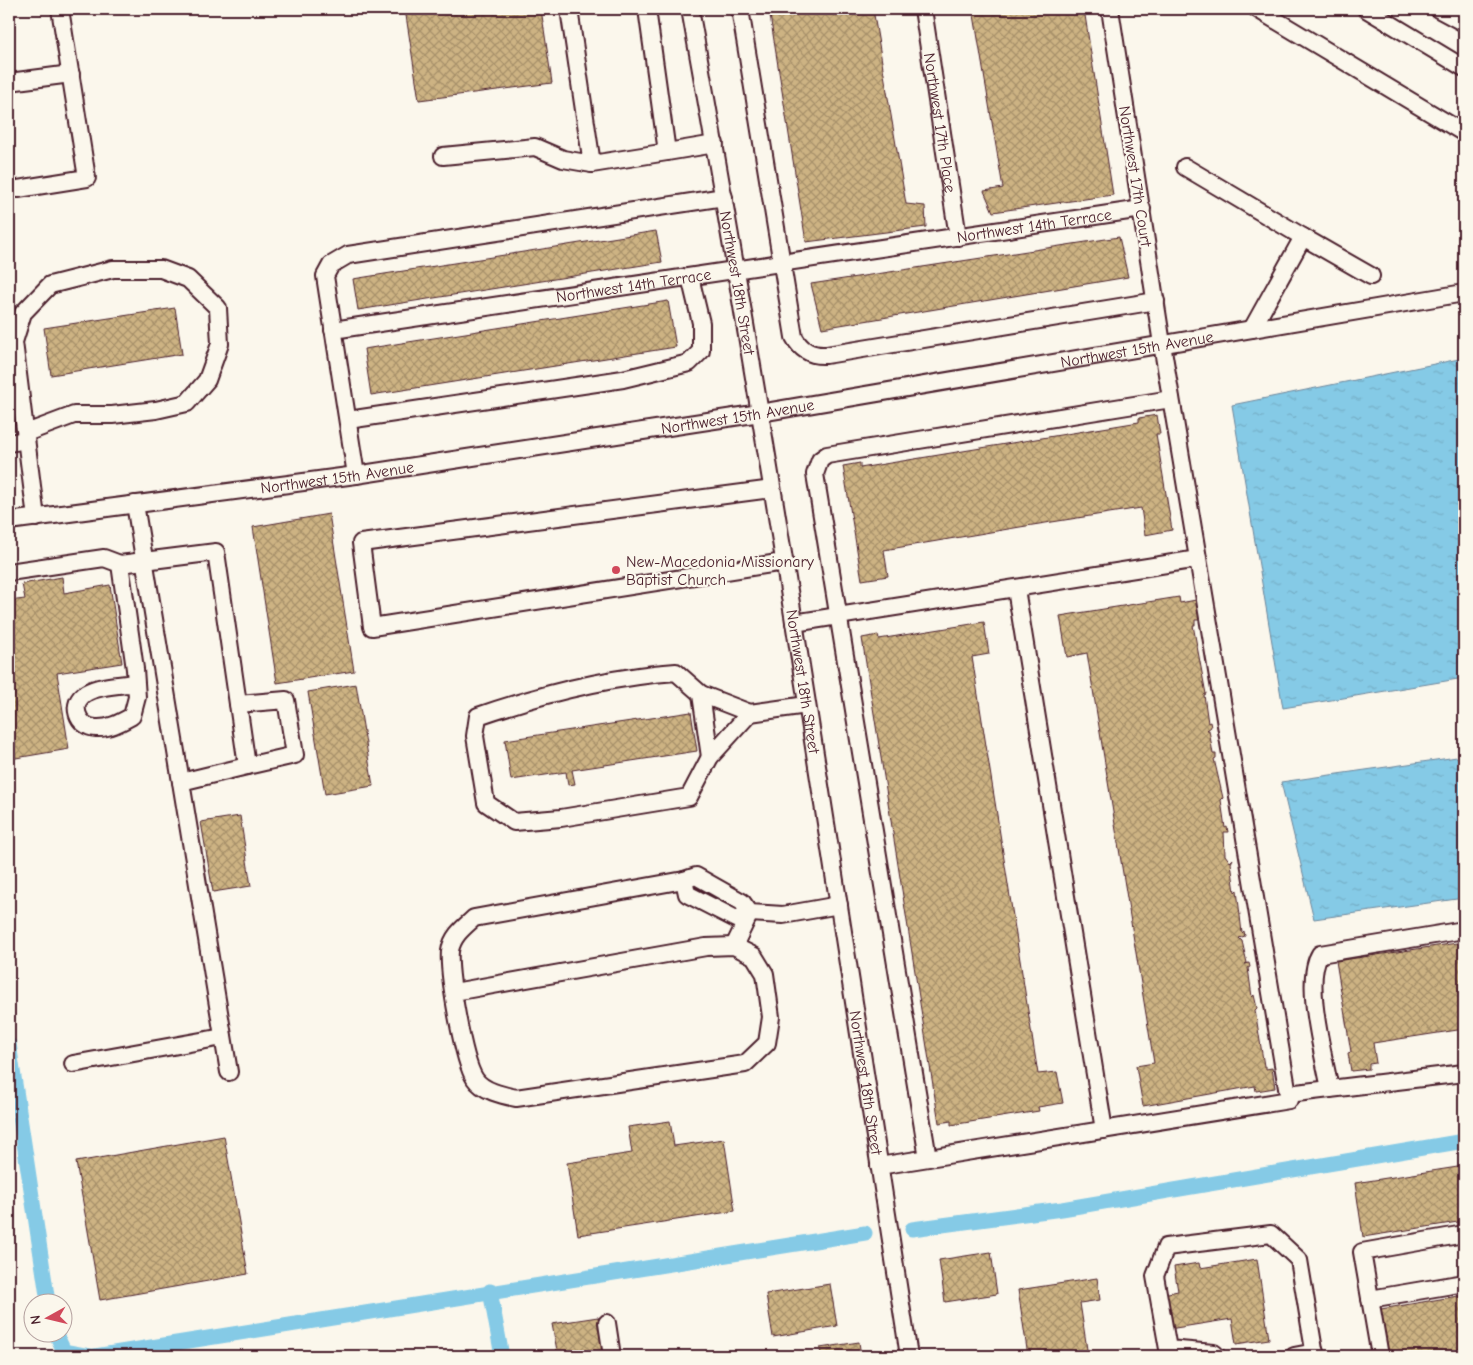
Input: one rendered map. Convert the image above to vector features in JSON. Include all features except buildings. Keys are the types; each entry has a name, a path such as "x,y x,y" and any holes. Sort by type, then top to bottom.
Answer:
{"street":[{"path":"18,189 87,178 60,9"},
{"path":"569,9 592,164"},
{"path":"647,9 668,152"},
{"name":"Northwest 18th Street","path":"690,9 715,144 760,413 909,1356"},
{"path":"740,9 794,337 807,352 817,356 1156,302"},
{"name":"Northwest 17th Place","path":"923,9 958,238"},
{"name":"Northwest 17th Court","path":"1110,9 1162,344 1288,1094"},
{"path":"1257,9 1464,133"},
{"path":"1366,9 1464,68"},
{"path":"1438,9 1464,23"},
{"path":"1448,58 1464,77"},
{"path":"9,82 71,74"},
{"path":"443,156 535,147 562,159 592,164 715,144"},
{"path":"1185,167 1370,276"},
{"path":"356,475 325,276 331,265 348,255 724,197"},
{"name":"Northwest 14th Terrace","path":"333,330 1142,209"},
{"path":"1252,329 1303,237"},
{"path":"9,443 26,436 74,415 112,415 156,410 187,403 207,380 220,344 218,308 188,279 161,270 113,269 50,285 23,313 14,342 26,436 36,518"},
{"path":"348,420 623,379 690,363 701,351 700,323 690,277"},
{"name":"Northwest 15th Avenue","path":"9,521 356,475 760,413 1464,293"},
{"path":"928,1158 815,474 816,466 824,457 1172,399"},
{"path":"772,488 362,543 372,627 784,562"},
{"path":"135,504 229,1072"},
{"path":"9,572 104,558 120,564 216,552 247,766"},
{"path":"794,623 1198,559"},
{"path":"120,564 136,683"},
{"path":"1016,589 1104,1130"},
{"path":"750,713 710,757 689,797 570,817 514,822 486,803 475,736 478,716 527,699 632,675 676,672 701,694 750,713 807,704"},
{"path":"701,694 710,757"},
{"path":"181,782 295,755 286,700 238,704"},
{"path":"454,992 706,947 734,946 754,956 765,974 770,1017 767,1043 745,1064 516,1098 493,1092 476,1080 466,1062 454,992 450,950 458,932 474,918 684,880 696,876 742,902 750,913"},
{"path":"750,913 783,915 839,905"},
{"path":"734,946 750,913"},
{"path":"1330,1089 1312,989 1315,962 1320,954 1464,930"},
{"path":"73,1064 224,1037"},
{"path":"879,1166 1289,1100 1288,1094 1464,1073"},
{"path":"1217,1356 1214,1353 1168,1349 1155,1276 1166,1247 1272,1234 1299,1260 1315,1354 1294,1356"},
{"path":"1380,1356 1362,1252 1464,1234"},
{"path":"1370,1299 1464,1283"},
{"path":"607,1323 612,1356"}],"water":[{"path":"1464,358 1464,678 1283,708 1232,405"},
{"path":"1464,756 1464,898 1314,919 1281,782"}],"waterway":[{"path":"9,1044 46,1292"},
{"path":"912,1229 1062,1209 1464,1141"},
{"path":"95,1356 865,1233"},
{"path":"490,1291 502,1356"},
{"path":"60,1342 64,1351 91,1356"}],"place":[{"name":"New-Macedonia Missionary Baptist Church","path":"616,570"}]}
